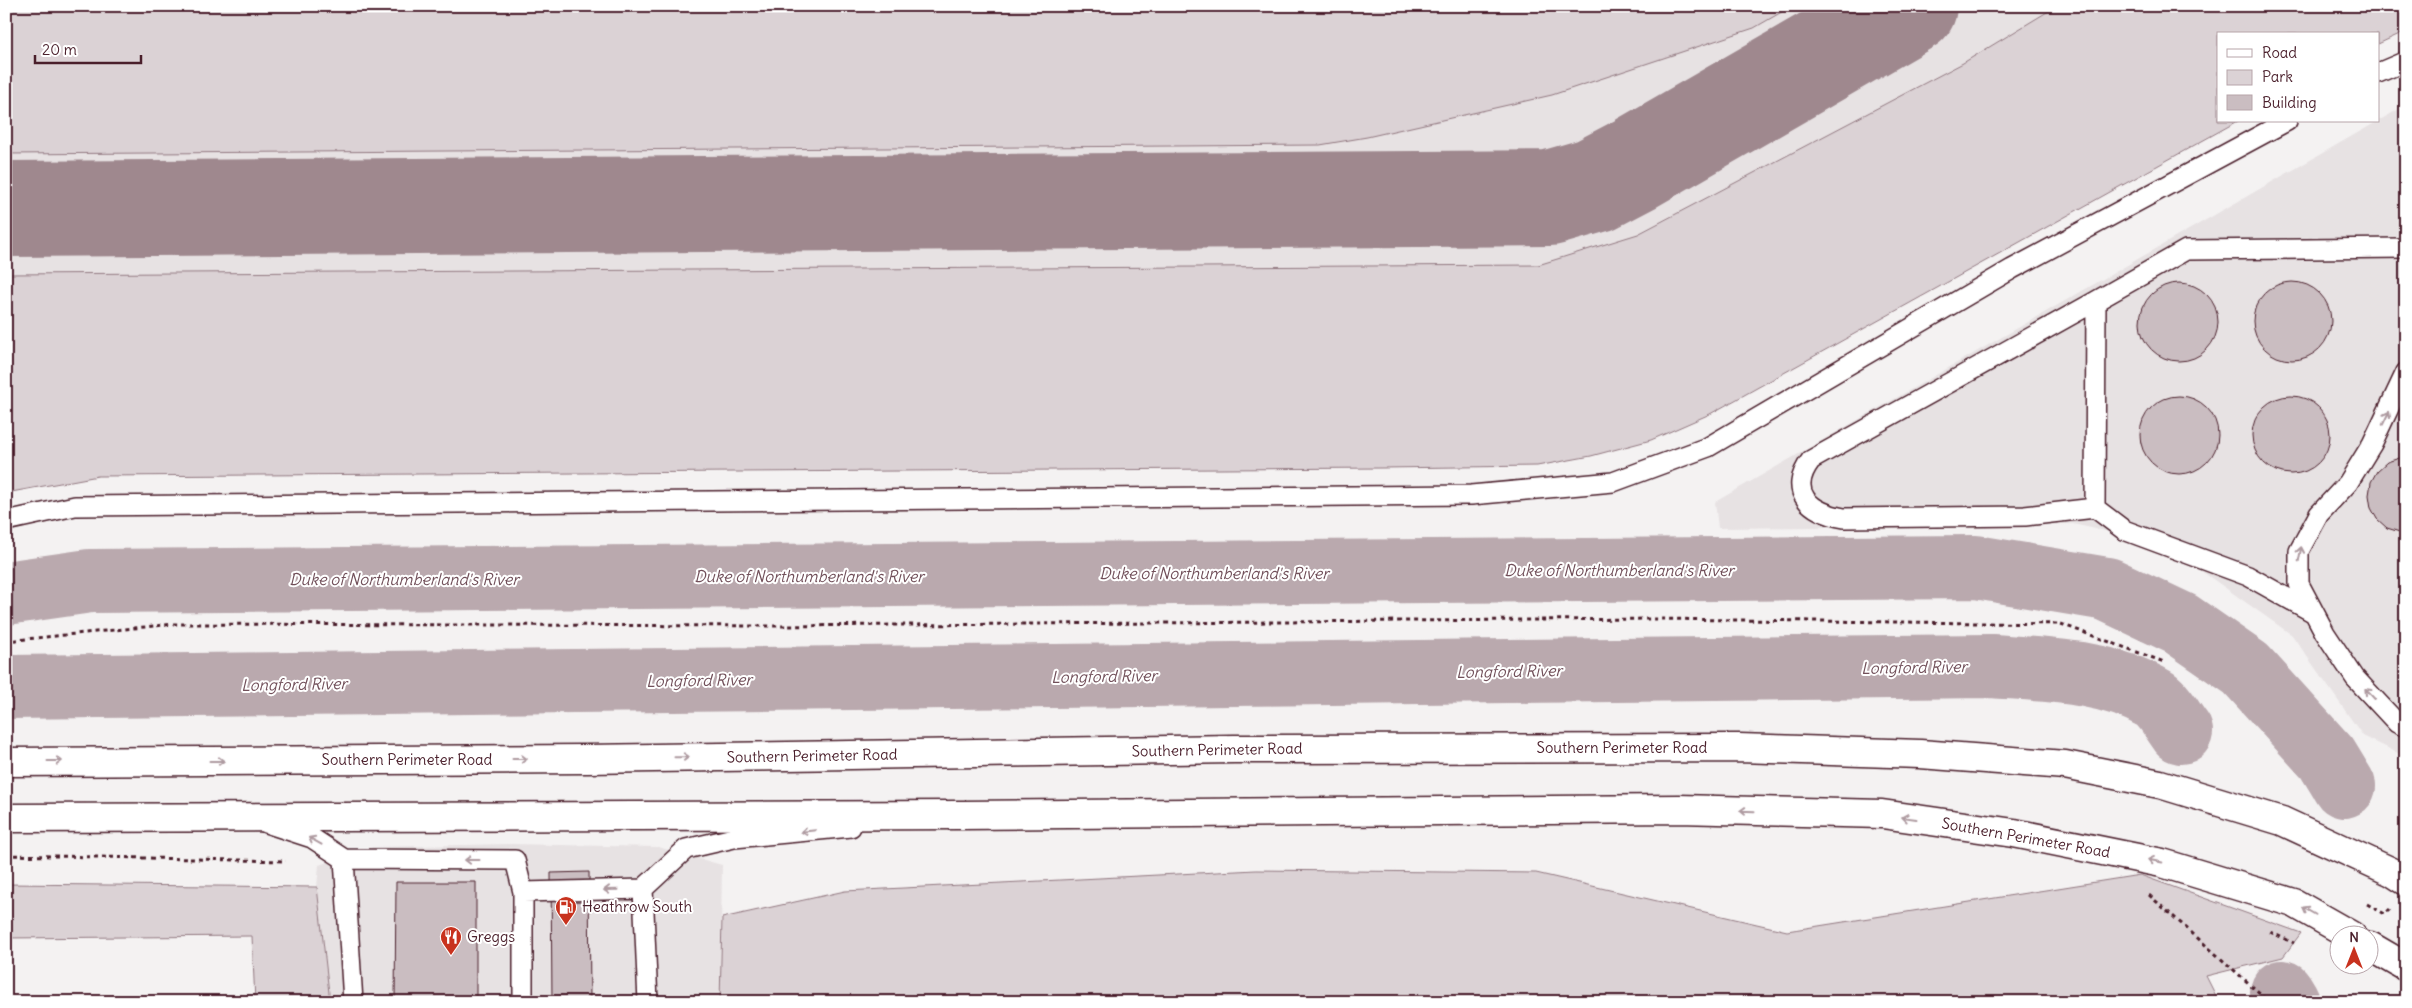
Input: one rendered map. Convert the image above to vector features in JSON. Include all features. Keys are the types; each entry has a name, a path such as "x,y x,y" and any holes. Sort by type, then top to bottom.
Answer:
{"street":[{"name":"Southern Perimeter Road","path":"6,762 577,759 1234,749 1739,748 1920,754 2065,765 2160,784 2282,821 2392,872 2406,881"},
{"name":"Southern Perimeter Road","path":"6,818 961,815 1679,809 1882,814 2014,833 2162,863 2294,902 2335,926"},
{"path":"2380,952 2406,967"}],"lane":[{"path":"2380,72 2406,61"},
{"path":"6,521 75,506 1471,495 1614,482 1708,447 2012,269 2285,122"},
{"path":"2314,614 2248,576 2124,530 2096,508 2025,516 1844,518 1826,515 1812,507 1804,497 1800,484 1802,472 1811,460 2186,250 2406,248"},
{"path":"2096,301 2096,508"},
{"path":"2406,372 2372,444 2348,484 2319,514 2299,550 2299,584 2314,614 2355,678 2397,723 2406,727"},
{"path":"523,892 644,889 686,849 734,838 961,815"},
{"path":"248,816 312,838 344,859 515,860 523,892 523,1002"},
{"path":"344,859 353,1002"},
{"path":"644,889 648,1002"}],"path":[{"path":"6,641 174,624 778,626 1666,619 2061,624 2164,662"},
{"path":"6,855 296,861"},
{"path":"2142,890 2262,994 2266,1002"},
{"path":"2364,909 2367,904 2385,914 2393,906"},
{"path":"2268,931 2301,946"}],"shaded area":[{"path":"6,6 2406,6 2406,26 2380,33 2217,32 2217,35 1974,250 6,461"},
{"path":"2406,105 2406,757 2363,736 2292,635 2200,570 2119,534 2073,524 1718,528 1715,502 2376,122 2380,122 2380,120"},
{"path":"509,844 658,847 722,865 720,1002 330,1002 317,887 319,865 373,847"}],"green space":[{"path":"6,6 1792,6 1754,28 1552,95 1367,137 1320,145 6,154"},
{"path":"2057,6 2406,6 2406,31 2380,43 2380,32 2217,32 2217,122 2236,122 1710,414 1651,440 1591,456 1537,466 98,476 6,493 6,274 1538,265 1638,234 1963,63"},
{"path":"1256,870 1536,873 1787,931 2140,875 2301,933 2283,957 2206,976 2219,1002 720,1002 722,918 845,891"},
{"path":"6,884 317,887 330,1002 255,1002 252,936 6,938"}],"building":[{"path":"2292,282 2307,285 2320,293 2328,306 2331,321 2328,336 2320,349 2307,357 2292,360 2277,357 2264,349 2256,336 2253,321 2256,306 2264,293 2277,285"},
{"path":"2179,283 2194,286 2207,294 2215,307 2218,322 2215,337 2207,350 2194,358 2179,361 2164,358 2151,350 2143,337 2140,322 2143,307 2151,294 2164,286"},
{"path":"2179,396 2194,399 2207,407 2215,420 2218,435 2215,450 2207,463 2194,471 2179,474 2164,471 2151,463 2143,450 2140,435 2143,420 2151,407 2164,399"},
{"path":"2291,396 2306,399 2319,407 2327,420 2330,435 2327,450 2319,463 2306,471 2291,474 2276,471 2263,463 2255,450 2252,435 2255,420 2263,407 2276,399"},
{"path":"2406,456 2406,534 2387,528 2377,519 2371,508 2369,495 2371,482 2377,471 2387,462"},
{"path":"589,872 590,1002 552,1002 551,873"},
{"path":"396,882 476,882 476,1002 395,1002"}],"waterway":[{"name":"Duke of Northumberland's River","path":"6,593 90,581 1976,567 2107,589 2181,624 2246,669 2327,758 2344,786"},
{"name":"Longford River","path":"6,687 1991,666 2075,673 2116,682 2136,689 2159,702 2181,732"},
{"name":"Longford River","path":"2282,992 2288,1002"}],"taxiway":[{"path":"6,209 1550,198 1595,185 1635,164 1909,6"}],"place":[{"name":"Heathrow South","path":"566,926"},
{"name":"Greggs","path":"451,956"}]}
